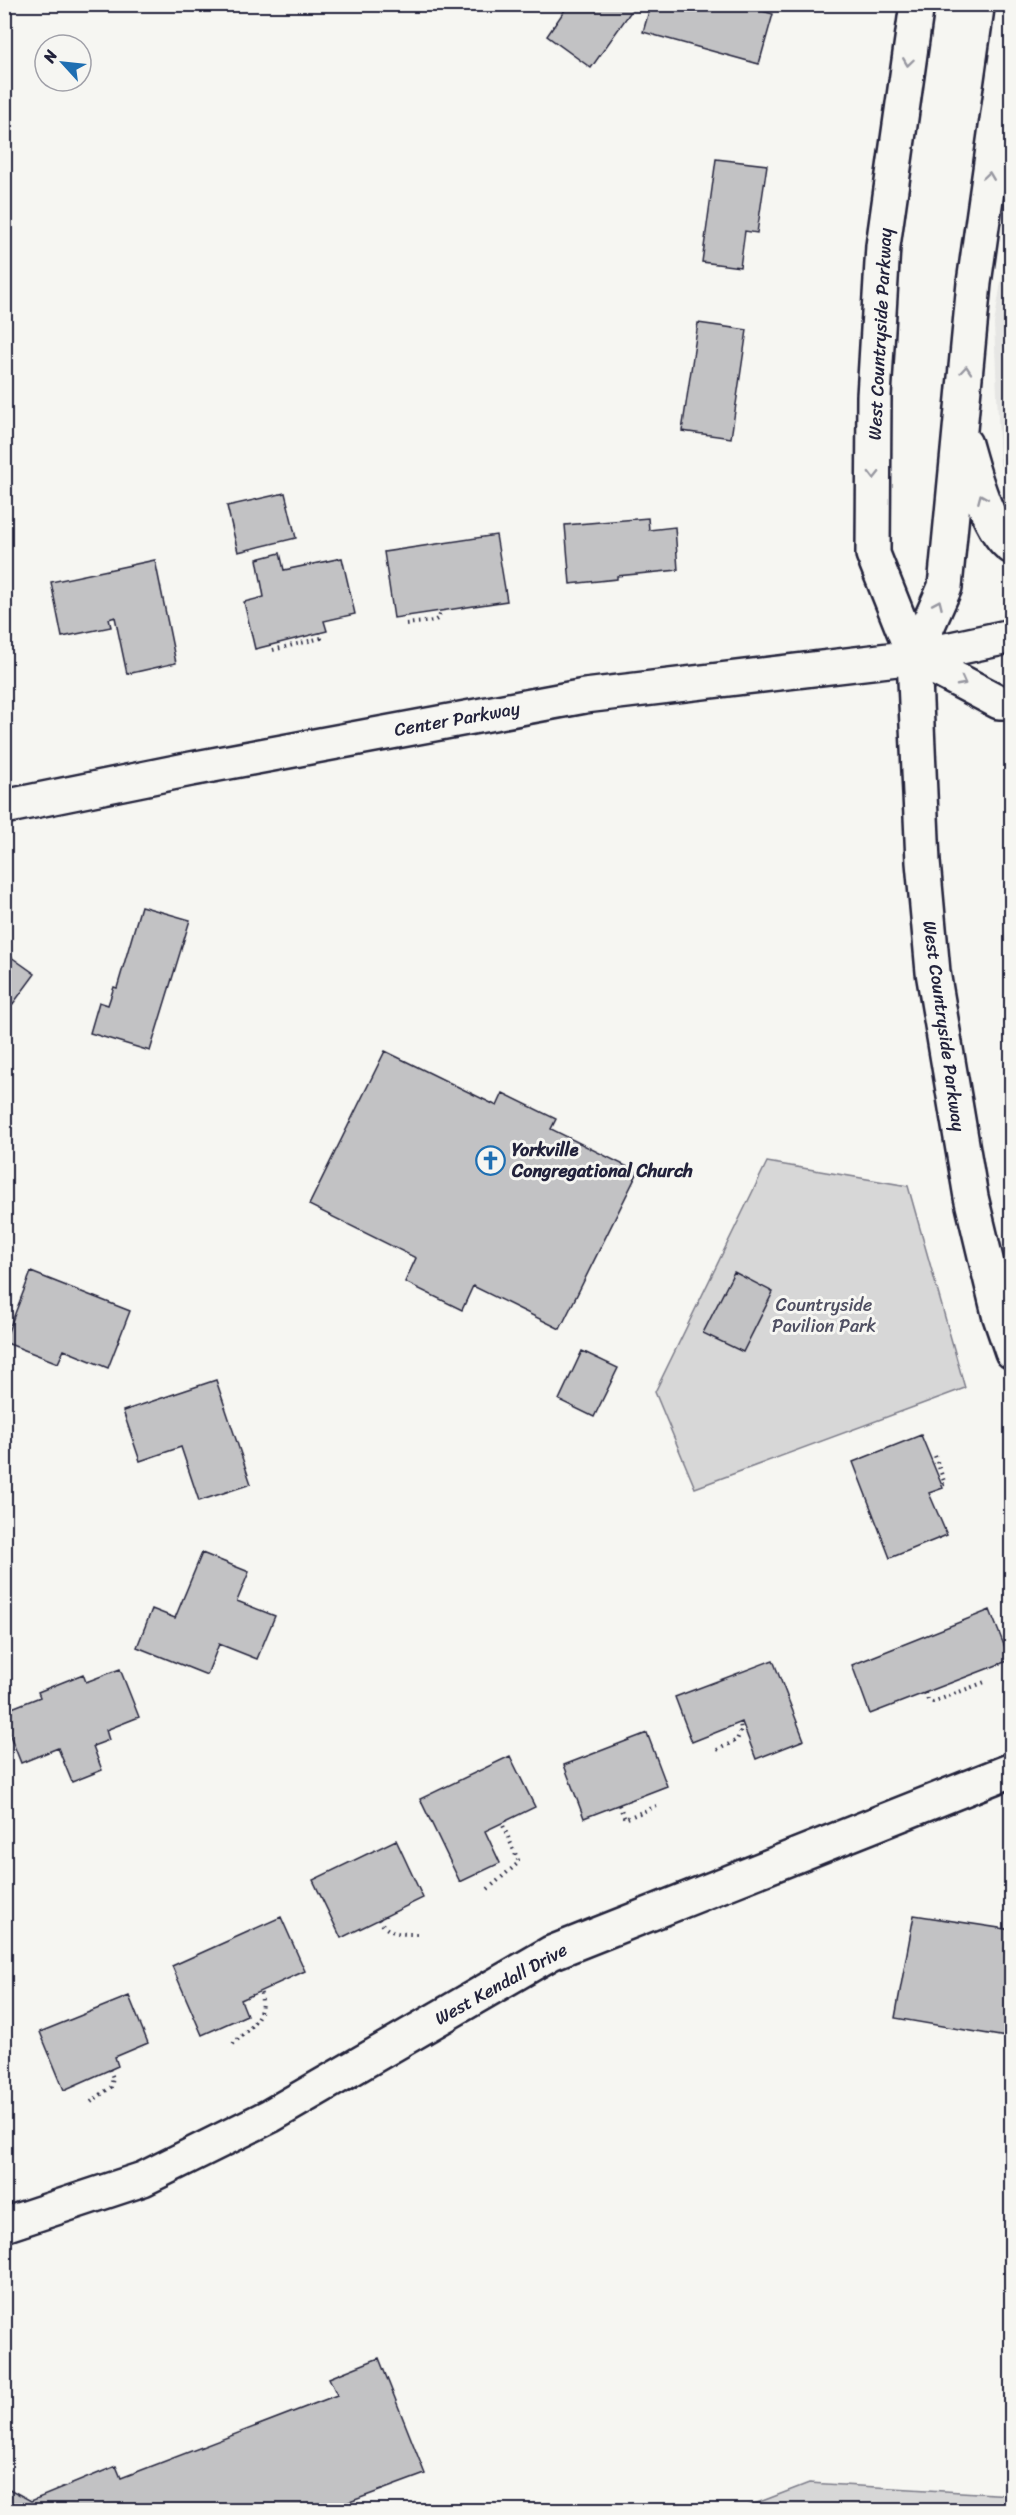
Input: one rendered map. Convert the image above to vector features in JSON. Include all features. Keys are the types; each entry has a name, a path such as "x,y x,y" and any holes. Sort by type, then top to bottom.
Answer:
{"street":[{"name":"West Countryside Parkway","path":"916,4 883,246 874,396 873,554 914,657 923,862 933,972 971,1197 999,1314 1011,1352"},
{"name":"West Countryside Parkway","path":"914,657 945,587 974,283 1011,14"},
{"path":"960,428 980,496 1004,542 1011,547"},
{"name":"Center Parkway","path":"4,807 191,769 585,696 914,657 1011,636"},
{"path":"914,657 999,702 1011,702"},
{"name":"West Kendall Drive","path":"4,2225 143,2178 260,2121 551,1953 1011,1770"}],"path":[{"path":"406,624 434,621 440,618 441,612"},
{"path":"273,650 321,638 320,633"},
{"path":"935,1456 945,1484 941,1485"},
{"path":"925,1693 927,1700 933,1702 985,1682"},
{"path":"717,1750 737,1740 741,1730 740,1723"},
{"path":"619,1805 625,1819 657,1806"},
{"path":"488,1889 514,1867 518,1860 502,1823"},
{"path":"379,1919 383,1927 390,1931 418,1934"},
{"path":"233,2044 259,2016 264,2002 260,1991"},
{"path":"91,2102 111,2087 110,2070"}],"shaded area":[{"path":"1011,222 1011,479 1000,465 994,324"}],"green space":[{"name":"Countryside Pavilion Park","path":"767,1162 908,1186 965,1388 695,1488 655,1392"},
{"path":"809,2483 1011,2495 1011,2510 739,2510"}],"building":[{"path":"569,4 624,4 632,10 591,68 547,36"},
{"path":"651,4 737,4 773,14 759,64 643,32"},
{"path":"716,159 767,165 757,233 745,231 740,267 702,262"},
{"path":"698,323 747,330 731,438 682,431"},
{"path":"285,493 296,538 238,552 227,506"},
{"path":"648,518 649,530 675,527 678,570 617,576 617,579 570,584 565,525"},
{"path":"496,535 507,601 394,618 384,552"},
{"path":"280,553 284,570 342,558 355,614 324,621 327,631 255,649 244,602 264,597 257,559"},
{"path":"155,560 176,663 127,674 115,617 109,619 111,627 62,637 51,582"},
{"path":"141,906 190,920 150,1051 90,1033 99,1002 108,1005 114,987 117,988"},
{"path":"4,952 35,974 4,1016"},
{"path":"385,1051 497,1106 503,1093 556,1119 551,1129 638,1172 560,1329 473,1286 462,1310 405,1282 416,1258 309,1205"},
{"path":"31,1272 130,1311 108,1368 64,1350 58,1363 4,1342"},
{"path":"734,1272 773,1292 743,1352 703,1333"},
{"path":"582,1351 618,1368 594,1417 559,1400"},
{"path":"216,1380 251,1484 199,1501 181,1447 140,1461 123,1411"},
{"path":"921,1435 943,1488 929,1493 947,1535 890,1558 853,1462"},
{"path":"202,1553 249,1572 237,1601 275,1616 257,1659 219,1644 207,1675 137,1647 152,1609 175,1618"},
{"path":"990,1610 1010,1660 870,1714 852,1665"},
{"path":"773,1660 804,1740 756,1759 742,1722 692,1742 675,1697"},
{"path":"120,1669 139,1717 106,1730 109,1740 93,1746 102,1770 72,1782 58,1748 21,1763 4,1720 4,1711 40,1697 38,1692 83,1674 86,1682"},
{"path":"647,1733 667,1786 584,1818 564,1765"},
{"path":"510,1756 535,1807 485,1831 500,1863 460,1882 420,1799"},
{"path":"396,1840 423,1898 341,1938 313,1880"},
{"path":"914,1915 1012,1930 1012,2038 895,2018"},
{"path":"281,1917 305,1971 241,2000 247,2015 202,2035 172,1966"},
{"path":"129,1996 148,2043 115,2057 118,2066 64,2090 40,2032"},
{"path":"379,2358 425,2474 328,2510 4,2510 4,2486 31,2501 116,2466 121,2478 337,2395 329,2378"}],"place":[{"name":"Yorkville Congregational Church","path":"491,1160"}]}
